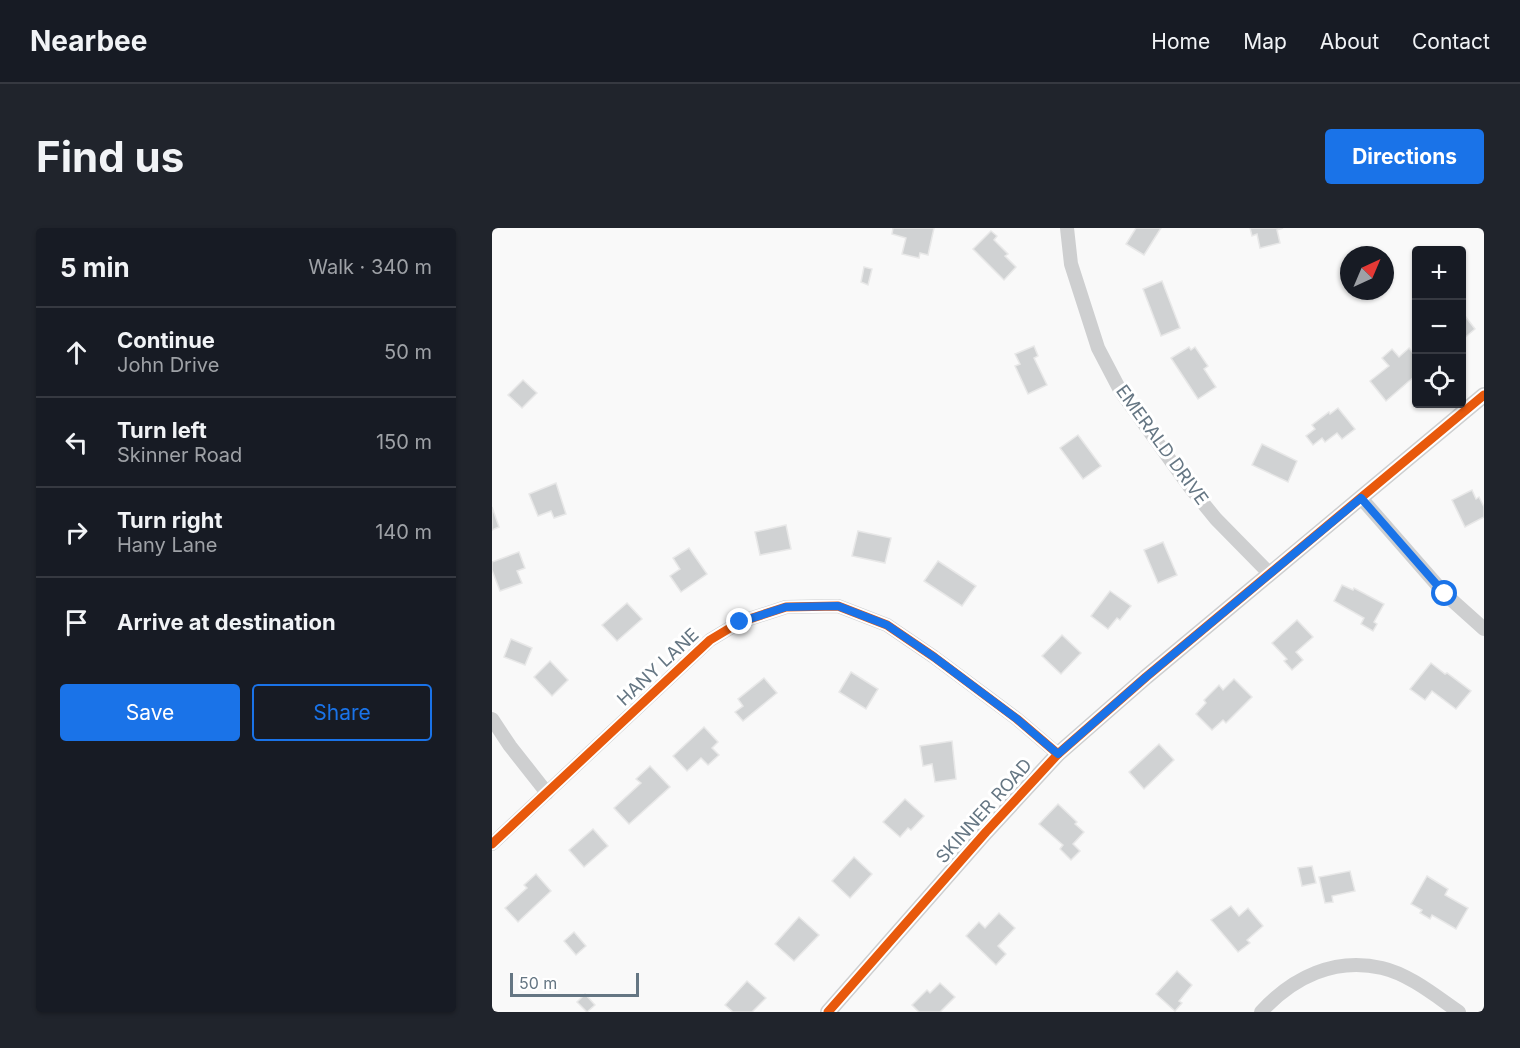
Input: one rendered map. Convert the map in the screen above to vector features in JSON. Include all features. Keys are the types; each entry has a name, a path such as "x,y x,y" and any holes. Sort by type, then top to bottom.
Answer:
{"street":[{"name":"EMERALD DRIVE","path":"1067,228 1071,264 1098,348 1121,392 1196,495 1216,519 1270,574"},
{"name":"SKINNER ROAD","path":"828,1012 986,832 1058,754 1139,683 1484,395"},
{"path":"1361,498 1445,594 1484,629"},
{"name":"HANY LANE","path":"492,844 710,640 740,622 786,607 838,606 887,625 1017,719 1058,754"},
{"path":"492,719 547,793"},
{"path":"1262,1012 1275,997 1303,977 1342,965 1383,968 1416,982 1459,1012"}],"building":[{"path":"893,228 934,228 928,255 920,253 919,258 902,254 906,238 892,234"},
{"path":"1136,228 1161,228 1144,255 1126,244"},
{"path":"1250,228 1283,228 1277,230 1280,243 1260,248 1257,234 1252,236"},
{"path":"991,231 997,236 994,240 1008,254 1005,256 1016,267 1004,280 973,249"},
{"path":"864,267 872,269 868,285 861,282"},
{"path":"1162,281 1180,328 1161,336 1143,289"},
{"path":"1466,317 1475,329 1466,337"},
{"path":"1034,346 1038,356 1034,358 1047,385 1028,394 1015,366 1020,364 1015,354"},
{"path":"1189,347 1191,350 1195,347 1208,366 1204,369 1216,387 1198,399 1171,358"},
{"path":"1409,348 1412,352 1412,378 1386,401 1370,381 1389,366 1382,358 1392,349 1399,357"},
{"path":"523,380 537,393 522,408 508,395"},
{"path":"1338,408 1355,429 1342,439 1337,433 1325,442 1322,438 1313,445 1306,436 1315,429 1312,425"},
{"path":"1078,435 1101,466 1083,479 1060,448"},
{"path":"1262,444 1297,461 1288,482 1252,465"},
{"path":"556,483 566,514 554,518 551,511 538,516 529,494"},
{"path":"1472,490 1476,499 1479,497 1484,507 1484,517 1465,527 1452,500"},
{"path":"492,507 499,527 492,530"},
{"path":"786,525 791,549 760,555 755,532"},
{"path":"858,531 891,538 885,563 852,556"},
{"path":"1163,542 1177,575 1158,583 1144,550"},
{"path":"689,548 707,574 681,592 670,576 680,569 673,558"},
{"path":"519,552 525,568 517,571 522,583 500,591 492,570 492,562"},
{"path":"938,561 976,586 962,606 924,581"},
{"path":"1342,585 1353,590 1354,588 1384,604 1374,622 1377,624 1373,631 1361,624 1364,618 1334,601"},
{"path":"1110,591 1131,606 1120,620 1117,618 1108,629 1091,616"},
{"path":"627,603 642,619 617,641 602,625"},
{"path":"1297,620 1313,637 1296,652 1303,660 1292,670 1284,661 1287,659 1272,643"},
{"path":"1062,635 1081,653 1061,674 1042,656"},
{"path":"511,639 532,648 525,665 504,657"},
{"path":"550,661 568,680 552,696 534,677"},
{"path":"1431,663 1471,691 1456,709 1432,691 1425,700 1410,689"},
{"path":"851,672 878,689 866,709 839,692"},
{"path":"764,678 777,693 743,721 735,712 743,706 738,699"},
{"path":"1234,679 1252,697 1226,723 1223,720 1212,730 1196,714 1206,703 1204,700 1219,685 1223,690"},
{"path":"704,727 718,742 712,748 719,755 708,765 701,758 687,771 673,756"},
{"path":"952,741 956,779 935,782 932,764 923,766 920,746"},
{"path":"1159,744 1174,760 1144,789 1129,772"},
{"path":"650,766 670,787 629,824 614,808 641,783 636,779"},
{"path":"905,799 924,816 911,830 908,828 900,837 883,822"},
{"path":"1058,804 1084,832 1073,844 1080,851 1071,860 1060,849 1063,845 1039,824"},
{"path":"593,829 608,846 584,867 569,850"},
{"path":"854,857 872,874 850,898 832,881"},
{"path":"1312,866 1316,883 1302,886 1298,868"},
{"path":"1350,871 1355,891 1332,896 1333,902 1325,903 1319,877"},
{"path":"536,874 551,891 518,922 505,908 527,888 524,885"},
{"path":"1427,876 1448,889 1445,895 1468,908 1456,929 1432,915 1430,919 1420,913 1422,910 1411,904"},
{"path":"1231,906 1239,916 1248,908 1263,926 1247,940 1250,943 1238,952 1211,920"},
{"path":"999,913 1015,928 998,946 1006,954 996,965 966,936 979,922 985,928"},
{"path":"799,917 819,935 794,961 775,944"},
{"path":"574,932 586,946 576,955 564,941"},
{"path":"1177,971 1192,985 1179,1001 1182,1003 1175,1011 1156,994"},
{"path":"747,981 766,998 752,1012 733,1012 725,1005"},
{"path":"940,983 955,997 940,1012 919,1012 912,1005 927,990 930,993"},
{"path":"585,994 595,1005 587,1012 577,1002"}],"cycle path":[{"path":"828,1012 986,832 1058,754 1146,677 1484,395"},
{"path":"492,844 710,640 740,622 786,607 838,606 887,625 1017,719 1058,754"}],"route":[{"path":"740,622 786,607 838,606 887,625 1017,719 1058,754 1146,677 1361,498 1445,594"}]}
